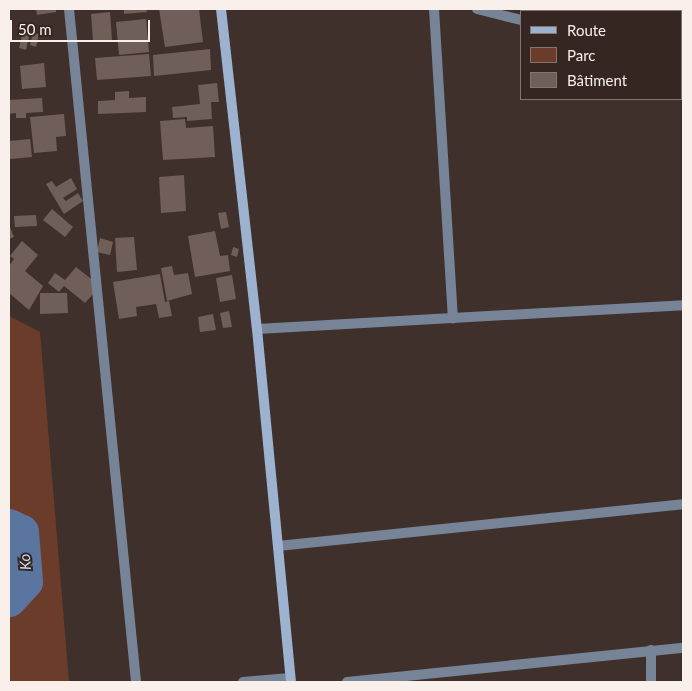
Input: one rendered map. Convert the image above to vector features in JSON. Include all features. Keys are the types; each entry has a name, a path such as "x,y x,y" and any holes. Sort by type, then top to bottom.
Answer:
{"main road":[{"path":"221,9 257,329 290,680"}],"street":[{"path":"69,9 136,682"},
{"path":"434,9 453,318"},
{"path":"477,9 520,20"},
{"path":"257,329 683,305"},
{"path":"278,546 683,504"},
{"path":"347,682 683,648"},
{"path":"650,682 651,650"},
{"path":"243,682 290,680"}],"green space":[{"path":"9,316 40,332 69,682 9,682"}],"building":[{"path":"36,9 56,9 56,12 37,15"},
{"path":"124,9 146,9 147,12 124,14"},
{"path":"159,9 199,9 203,42 165,47"},
{"path":"110,12 112,40 93,41 91,14"},
{"path":"146,19 149,52 119,55 116,22"},
{"path":"44,30 50,31 49,36 43,35"},
{"path":"23,31 30,32 26,50 19,48"},
{"path":"33,33 39,34 36,47 30,45"},
{"path":"210,49 211,70 154,76 153,55"},
{"path":"149,54 151,76 97,80 95,58"},
{"path":"44,63 46,87 22,89 20,66"},
{"path":"217,83 219,102 211,102 212,119 187,121 187,117 173,118 172,107 200,104 198,85"},
{"path":"129,91 129,98 146,97 146,112 98,114 98,101 115,100 115,92"},
{"path":"42,98 43,112 26,113 26,118 16,118 16,113 9,114 9,100"},
{"path":"64,114 66,136 56,137 57,151 34,153 30,117"},
{"path":"185,119 186,128 213,126 215,157 163,160 160,121"},
{"path":"30,139 32,157 10,159 9,141"},
{"path":"184,175 186,211 161,213 159,177"},
{"path":"71,178 77,189 63,198 66,201 78,193 83,201 64,214 46,184 52,181 56,187"},
{"path":"52,209 73,227 65,237 43,220"},
{"path":"226,212 229,227 221,229 218,213"},
{"path":"36,215 37,226 15,227 14,216"},
{"path":"9,225 14,237 9,239"},
{"path":"215,231 220,256 228,255 230,271 195,277 188,236"},
{"path":"134,237 137,270 117,272 115,238"},
{"path":"100,238 113,242 110,255 97,252"},
{"path":"22,241 38,255 25,271 43,286 29,310 9,293 9,266 14,259 10,256"},
{"path":"233,247 239,249 237,257 231,255"},
{"path":"172,266 174,275 188,273 192,294 167,301 161,268"},
{"path":"76,267 100,286 85,303 64,286 59,292 48,283 55,273 65,280"},
{"path":"160,274 165,302 169,301 172,316 159,318 156,304 136,307 137,316 119,319 113,282"},
{"path":"232,275 236,299 220,302 216,278"},
{"path":"40,293 67,293 68,313 40,314"},
{"path":"229,311 232,327 223,328 220,313"},
{"path":"213,314 216,330 200,332 198,317"}],"waterway":[{"name":"Ko","path":"9,526 22,532 26,582 9,600"}]}
